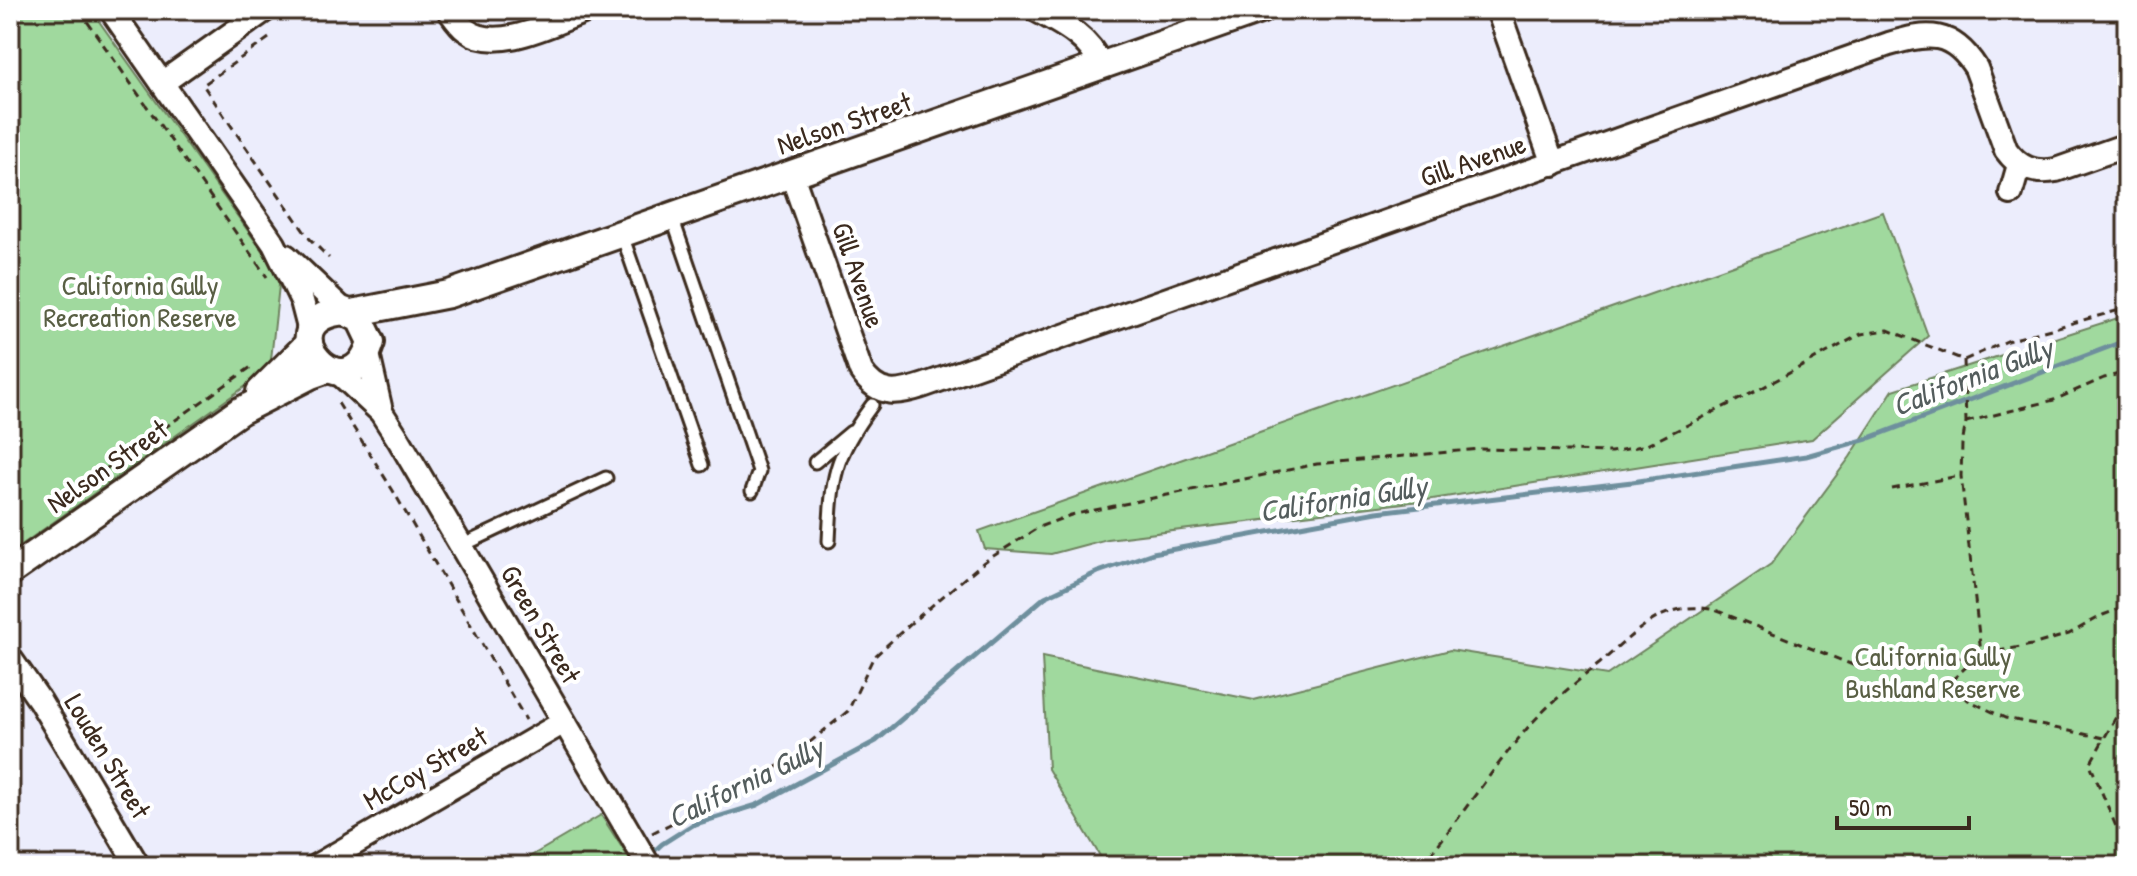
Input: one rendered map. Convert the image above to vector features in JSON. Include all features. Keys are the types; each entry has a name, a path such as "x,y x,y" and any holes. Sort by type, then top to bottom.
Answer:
{"street":[{"path":"111,10 274,244 302,301 316,360 334,371 359,366 369,348 366,327 274,244"},
{"path":"162,83 265,10"},
{"path":"449,10 467,31 490,40 516,36 588,10"},
{"path":"1036,10 1083,39 1096,54 1101,66"},
{"name":"Nelson Street","path":"348,312 449,294 1260,10"},
{"path":"1498,10 1553,164"},
{"name":"Gill Avenue","path":"792,175 861,371 875,397 925,385 1889,44 1921,36 1936,36 1960,46 1969,56 2001,140 2019,165"},
{"path":"2011,193 2019,165 2045,172 2127,145"},
{"name":"Nelson Street","path":"369,348 380,331 449,294"},
{"path":"309,336 324,315 348,312"},
{"name":"Nelson Street","path":"240,411 309,336"},
{"name":"Green Street","path":"369,348 381,412"},
{"name":"Nelson Street","path":"10,572 240,411 296,382 334,371"},
{"name":"Green Street","path":"334,371 381,412 649,866"},
{"name":"Louden Street","path":"10,658 17,673 40,701 138,866"},
{"name":"McCoy Street","path":"316,866 564,722"}],"lane":[{"path":"672,217 759,471 752,491"},
{"path":"622,234 702,465"},
{"path":"829,541 832,486 837,461 875,397"},
{"path":"815,462 852,432"},
{"path":"461,546 606,478"}],"path":[{"path":"79,10 267,278"},
{"path":"269,38 203,85 308,237 329,258"},
{"path":"635,844 739,790 788,760 848,711 873,658 911,623 984,562 1039,527 1071,515 1317,464 1481,449 1611,452 1647,445 1861,334 1888,330 1964,360 2007,341 2127,308"},
{"path":"59,512 80,487 264,358"},
{"path":"1964,360 1966,422 1961,476 1981,653"},
{"path":"1966,422 2054,400 2104,378 2127,372"},
{"path":"338,403 392,489 530,728"},
{"path":"1892,489 1961,476"},
{"path":"1421,866 1530,726 1558,697 1660,614 1692,607 1715,610 1853,665 1870,669 1898,669 2032,645 2069,634 2127,606"},
{"path":"1981,653 1951,681 1968,700 2005,718 2104,738"},
{"path":"2126,866 2125,848 2090,764 2127,697"}],"green space":[{"name":"California Gully Recreation Reserve","path":"10,10 91,10 280,276 270,369 10,553"},
{"path":"1883,212 1928,336 1812,439 1420,501 1107,539 1051,554 985,549 979,531"},
{"name":"California Gully Bushland Reserve","path":"2127,315 2127,866 1106,866 1048,769 1042,657 1254,700 1450,650 1607,675 1771,564 1850,457 1893,390"},
{"path":"601,815 634,866 514,866"}],"waterway":[{"name":"California Gully","path":"651,854 692,825 757,805 876,741 1045,597 1098,572 1153,553 1377,512 1632,482 1806,456 1867,439 2127,340"}],"railway":[{"path":"10,856 16,866"}]}
